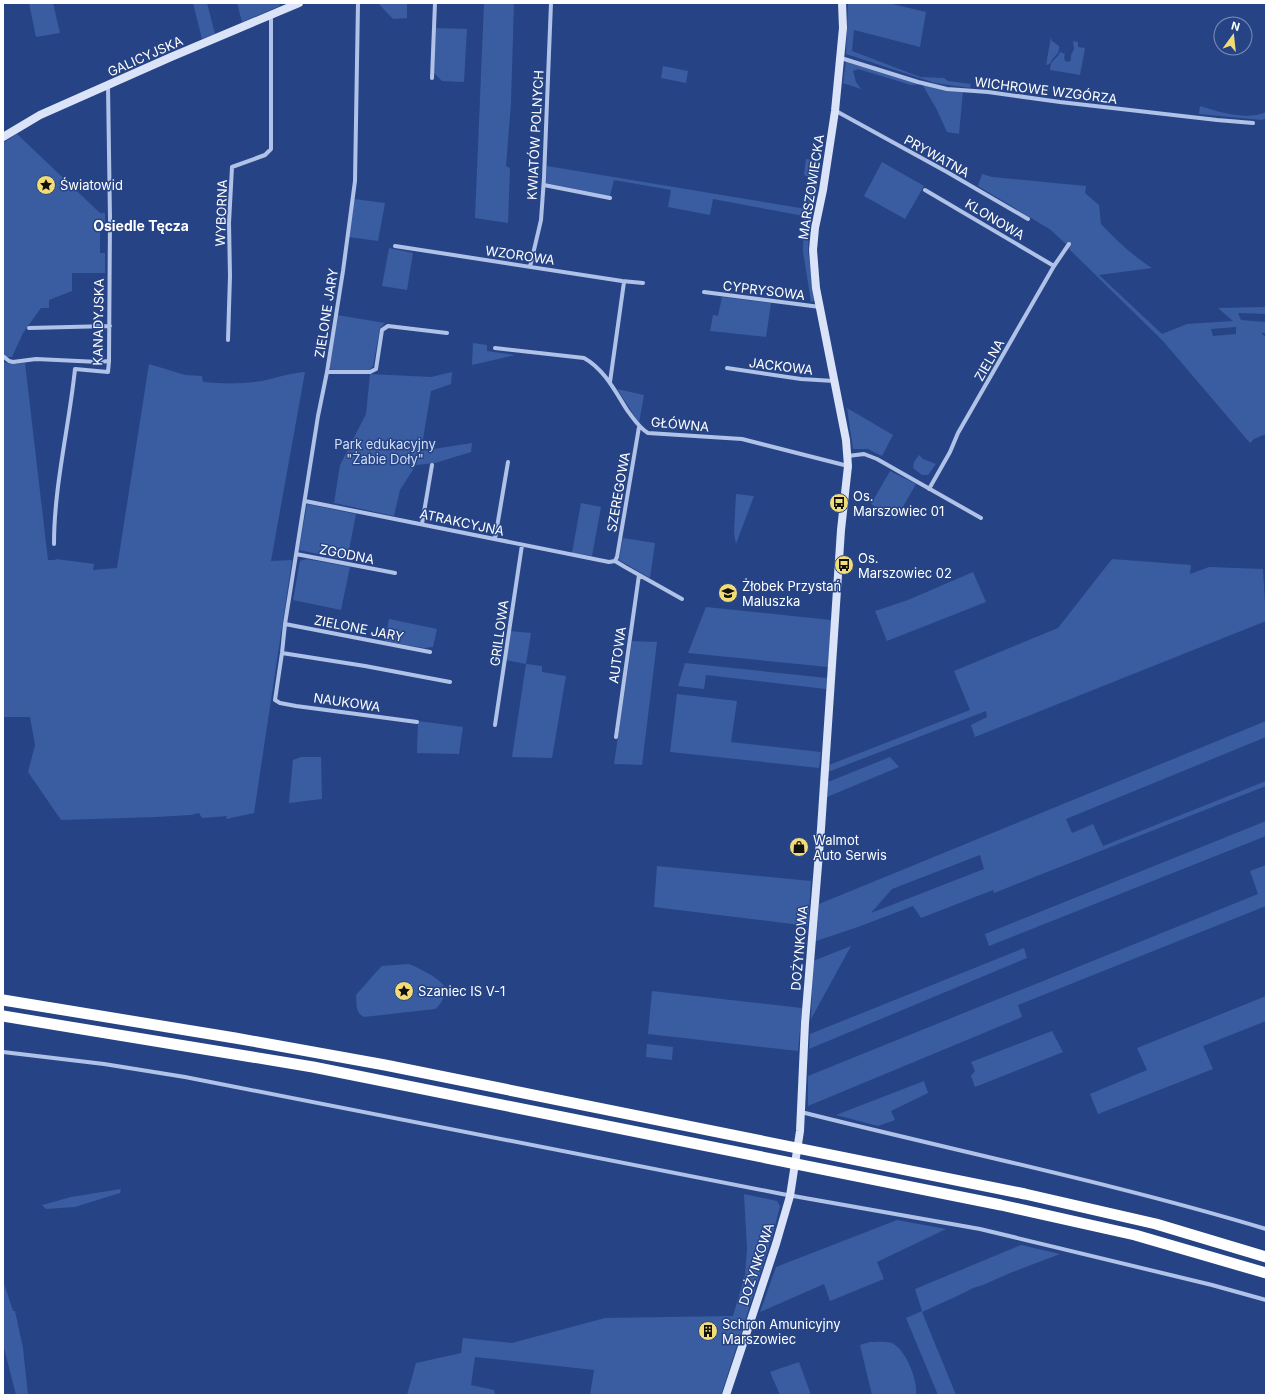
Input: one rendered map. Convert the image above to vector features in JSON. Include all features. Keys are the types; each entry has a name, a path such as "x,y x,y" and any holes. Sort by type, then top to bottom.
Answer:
{"highway":[{"path":"3,1000 235,1038 385,1065 1018,1192 1156,1224 1266,1257"},
{"path":"3,1016 336,1071 1008,1206 1135,1235 1266,1273"}],"street":[{"name":"GALICYJSKA","path":"3,137 40,115 171,57 299,3"},
{"name":"ZIELONE JARY","path":"275,700 296,554 343,271 354,181 358,3"},
{"path":"432,78 435,3"},
{"name":"KWIATÓW POLNYCH","path":"530,266 541,220 544,185 551,3"},
{"name":"MARSZOWIECKA","path":"842,3 843,28 835,111 823,190 815,228 813,250 816,288 840,406 848,456 845,492"},
{"name":"WYBORNA","path":"228,340 230,276 229,223 232,167 265,155 271,149 271,15"},
{"name":"WICHROWE WZGÓRZA","path":"840,58 918,82 947,88 1210,120 1253,123"},
{"name":"KANADYJSKA","path":"54,544 55,512 72,400 75,369 108,372 110,326 110,219 108,86"},
{"name":"PRYWATNA","path":"835,111 947,172 1028,219"},
{"path":"544,185 610,198"},
{"name":"KLONOWA","path":"925,190 1054,266"},
{"name":"ZIELNA","path":"929,489 950,452 958,433 1054,266 1069,244"},
{"name":"WZOROWA","path":"395,246 530,266 624,282 643,283"},
{"path":"610,382 624,282"},
{"name":"CYPRYSOWA","path":"704,292 820,307"},
{"path":"29,328 110,326"},
{"path":"327,372 370,372 376,369 382,330 388,326 447,333"},
{"name":"GŁÓWNA","path":"495,348 584,358 596,365 610,382 639,427 648,433 742,439 848,466"},
{"path":"3,356 9,361 14,362 36,359 99,362 109,361"},
{"name":"JACKOWA","path":"727,368 801,379 834,381"},
{"name":"SZEREGOWA","path":"615,561 617,557 639,427"},
{"path":"848,456 864,454 877,459 981,518"},
{"path":"494,539 508,462"},
{"path":"422,524 432,465"},
{"name":"DOŻYNKOWA","path":"726,1395 776,1244 794,1180 800,1131 805,1023 821,829 840,538 845,492"},
{"name":"ATRAKCYJNA","path":"305,501 609,562 615,561"},
{"name":"GRILLOWA","path":"495,725 522,545"},
{"name":"ZGODNA","path":"296,554 395,573"},
{"path":"615,561 639,576 682,599"},
{"name":"AUTOWA","path":"616,737 639,576"},
{"name":"ZIELONE JARY","path":"285,624 430,652"},
{"path":"282,653 365,666 450,682"},
{"name":"NAUKOWA","path":"275,700 285,704 417,722"},
{"path":"3,1052 104,1064 185,1077 790,1196 980,1229 1212,1285 1266,1300"},
{"path":"801,1112 1099,1184 1266,1229"}],"green space":[{"path":"29,3 53,3 60,33 36,37"},
{"path":"193,3 207,3 215,34 202,39"},
{"path":"237,3 279,3 280,6 242,22"},
{"path":"378,3 407,3 407,18 393,19"},
{"path":"484,3 514,3 511,103 506,166 510,168 508,223 475,218"},
{"path":"848,3 888,3 926,12 920,47 854,30 852,51 920,77 944,78 948,81 971,84 970,88 935,83 846,54"},
{"path":"436,28 467,29 464,82 442,81 434,73"},
{"path":"1051,37 1052,41 1059,46 1059,49 1050,64 1046,65"},
{"path":"1073,41 1078,42 1078,47 1085,48 1080,75 1050,70 1051,63 1060,52 1065,54 1065,61 1068,62 1071,60 1071,55 1074,49"},
{"path":"846,61 922,84 911,85 858,69 853,71 856,82 861,89 843,83"},
{"path":"663,66 688,71 686,83 661,78"},
{"path":"922,84 963,91 959,134 947,132 937,110"},
{"path":"1200,106 1224,113 1242,116 1258,115 1266,112 1266,118 1262,120 1199,114"},
{"path":"17,134 100,213 105,213 105,225 100,226 100,253 105,253 105,273 72,273 72,291 49,300 49,308 41,308 23,333 12,357 7,357 3,352 3,143"},
{"path":"806,159 821,162 809,231 808,251 815,300 811,302 803,251 804,216 713,199 710,215 668,207 671,190 614,180 610,196 546,183 547,166 806,209 812,178 804,175"},
{"path":"882,162 924,186 905,219 864,196"},
{"path":"982,174 992,177 1086,186 1085,193 1099,205 1101,224 1125,248 1152,268 1099,275 1162,334 1187,324 1233,321 1218,308 1266,307 1266,314 1238,313 1241,320 1266,322 1266,333 1261,333 1266,337 1266,434 1254,439 1250,443 1163,341 1051,230 978,186","holes":["1236,327 1236,334 1213,336 1211,329"]},
{"path":"354,199 385,203 378,241 349,237"},
{"path":"389,248 413,253 407,290 382,286"},
{"path":"722,297 771,303 766,337 710,331 713,315 718,316"},
{"path":"337,315 385,323 380,328 373,366 368,371 331,370 329,367"},
{"path":"473,343 487,345 487,351 515,355 472,365"},
{"path":"3,361 11,364 25,363 48,560 56,559 94,564 93,570 117,568 149,364 185,375 202,376 203,382 218,383 255,382 305,372 271,561 292,560 254,813 226,819 227,816 202,818 199,813 191,815 156,817 61,820 28,772 35,745 30,717 3,717"},
{"name":"Park edukacyjny \"Żabie Doły\"","path":"452,372 451,384 431,391 421,451 472,443 471,452 435,463 416,465 400,490 394,516 334,503 340,465 366,414 370,374 431,377"},
{"path":"617,389 644,395 639,423 619,392"},
{"path":"847,408 893,435 882,456 868,449 853,449"},
{"path":"919,455 923,459 936,464 928,475 922,475 913,468 914,462"},
{"path":"890,471 916,484 896,519 871,504"},
{"path":"736,494 754,496 736,544 734,533"},
{"path":"581,503 601,507 592,556 572,553"},
{"path":"307,504 356,514 347,560 299,550"},
{"path":"623,538 655,543 650,578 619,560"},
{"path":"306,559 350,567 341,610 293,600 300,561"},
{"path":"1112,559 1191,565 1190,574 1209,567 1263,569 1266,621 975,737 971,725 987,717 986,711 828,772 829,765 970,710 954,671 1058,628"},
{"path":"973,572 986,602 887,641 875,611 908,600"},
{"path":"706,607 831,620 828,667 688,653"},
{"path":"389,619 437,629 433,647 424,648 385,641"},
{"path":"510,631 531,633 526,664 506,660"},
{"path":"632,641 657,642 642,765 614,764"},
{"path":"685,663 827,678 826,689 706,675 704,689 678,686"},
{"path":"526,664 542,666 542,672 566,676 552,758 512,757"},
{"path":"677,694 737,701 731,742 821,752 819,768 670,752"},
{"path":"418,721 463,727 459,754 417,753"},
{"path":"1266,721 1266,737 1066,819 1072,833 1093,824 1103,846 1266,781 1266,786 994,893 993,890 921,918 913,906 816,941 819,904","holes":["980,855 984,869 871,913 892,889"]},
{"path":"301,757 321,757 322,799 289,803 293,760"},
{"path":"890,757 899,767 827,797 828,782"},
{"path":"1266,821 1266,836 989,946 985,934"},
{"path":"1266,865 1266,906 1018,1005 1022,1017 808,1106 808,1076 1258,894 1250,871"},
{"path":"657,866 811,881 808,926 654,907"},
{"path":"851,946 811,1019 813,961"},
{"path":"1024,948 1027,958 809,1049 810,1034"},
{"path":"409,964 423,970 444,986 444,996 437,1007 435,1009 364,1017 361,1015 357,1008 356,995 377,971 382,966"},
{"path":"652,991 802,1008 798,1051 648,1034"},
{"path":"1266,996 1266,1021 1203,1046 1213,1069 1098,1114 1090,1094 1147,1070 1137,1048"},
{"path":"1052,1031 1063,1052 975,1087 971,1076 975,1071 971,1062"},
{"path":"647,1044 673,1047 672,1060 646,1057"},
{"path":"924,1081 928,1093 891,1111 895,1120 878,1126 836,1115"},
{"path":"121,1189 120,1193 75,1207 46,1209 42,1205 71,1197"},
{"path":"744,1194 777,1201 780,1206 773,1234 721,1395 590,1395 594,1370 475,1357 471,1385 494,1390 495,1395 407,1395 416,1363 461,1353 463,1338 512,1343 605,1318 733,1316 745,1275 747,1249"},
{"path":"897,1220 946,1229 877,1262 884,1279 830,1301 824,1284 760,1312 776,1267"},
{"path":"1021,1245 1060,1254 973,1288 922,1312 956,1395 938,1395 906,1318 922,1311 915,1289"},
{"path":"3,1280 13,1311 15,1311 23,1348 28,1395 16,1395 3,1344"},
{"path":"870,1342 892,1343 902,1352 913,1374 916,1395 872,1395 860,1345"},
{"path":"799,1362 811,1395 780,1395 770,1372"}],"place":[{"name":"Światowid","path":"46,185"},
{"name":"Os. Marszowiec 01","path":"839,503"},
{"name":"Os. Marszowiec 02","path":"844,565"},
{"name":"Żłobek Przystań Maluszka","path":"728,593"},
{"name":"Walmot Auto Serwis","path":"799,847"},
{"name":"Szaniec IS V-1","path":"404,991"},
{"name":"Schron Amunicyjny Marszowiec","path":"708,1331"}],"district":[{"name":"Osiedle Tęcza","path":"141,226"}]}
